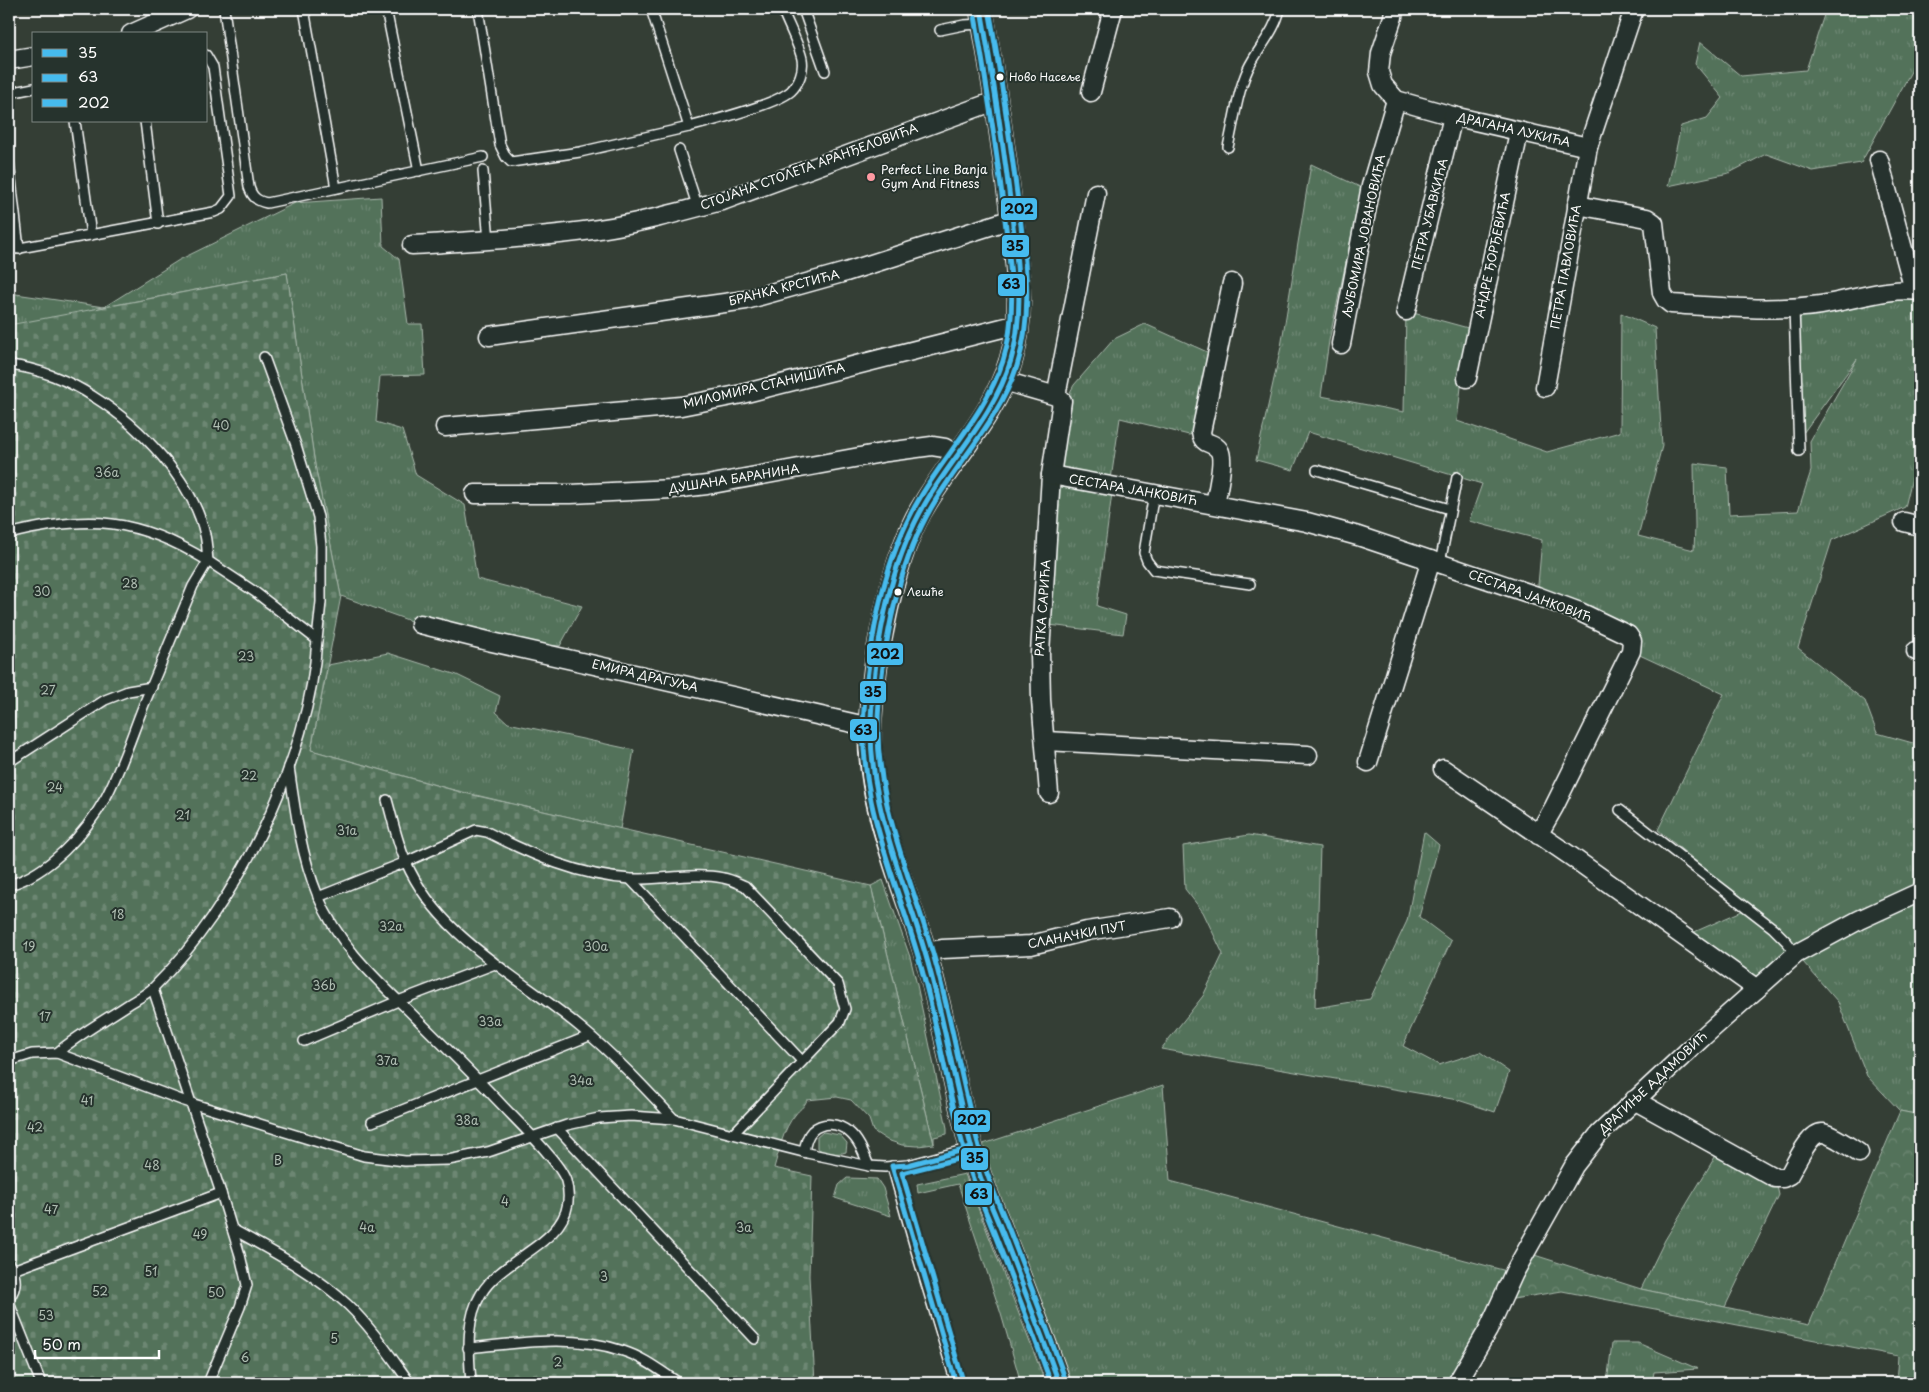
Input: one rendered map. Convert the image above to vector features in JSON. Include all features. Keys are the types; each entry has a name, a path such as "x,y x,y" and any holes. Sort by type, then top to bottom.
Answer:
{"street":[{"path":"135,32 187,9"},
{"path":"1091,92 1113,9"},
{"path":"1394,9 1381,53 1379,72 1382,86 1396,100"},
{"name":"ДРАГАНА ЛУКИЋА","path":"1396,100 1453,116 1588,146 1634,9"},
{"path":"982,16 1012,219 1019,291 1018,324 1013,355 1004,381 959,456 924,504 906,546 894,580 884,627 875,676 870,727 873,772 878,804 925,952 971,1148 978,1171 1036,1318 1059,1383"},
{"path":"9,60 32,56"},
{"name":"ЉУБОМИРА ЈОВАНОВИЋА","path":"1341,344 1371,186 1396,100"},
{"name":"СТОЈАНА СТОЛЕТА АРАНЂЕЛОВИЋА","path":"412,245 489,241 601,229 698,208 726,200 995,101"},
{"name":"ПЕТРА УБАВКИЋА","path":"1406,311 1453,116"},
{"name":"АНДРЕ ЂОРЂЕВИЋА","path":"1467,378 1520,132"},
{"name":"ПЕТРА ПАВЛОВИЋА","path":"1544,387 1588,146"},
{"path":"1577,205 1646,218 1654,223 1662,293 1671,304 1794,308 1822,305 1892,292 1917,291 1878,160"},
{"path":"1004,381 1056,396 1096,193"},
{"name":"БРАНКА КРСТИЋА","path":"489,336 746,300 846,272 1012,219"},
{"name":"СЕСТАРА ЈАНКОВИЋ","path":"1216,504 1221,462 1220,452 1215,446 1206,443 1202,438 1201,432 1232,283"},
{"name":"МИЛОМИРА СТАНИШИЋА","path":"445,427 681,406 742,394 1018,324"},
{"name":"РАТКА САРИЋА","path":"1049,793 1041,700 1040,653 1050,475 1062,407 1062,401 1056,396"},
{"name":"ДУШАНА БАРАНИНА","path":"475,494 598,493 698,486 887,452 932,446 945,448 959,456"},
{"name":"СЕСТАРА ЈАНКОВИЋ","path":"1050,475 1307,522 1358,536 1580,612 1623,632 1632,641 1631,651 1554,807 1538,835"},
{"path":"1368,762 1436,562"},
{"name":"ЕМИРА ДРАГУЉА","path":"420,624 870,727"},
{"path":"1046,741 1308,755"},
{"path":"1443,768 1756,989"},
{"name":"ДРАГИЊЕ АДАМОВИЋ","path":"1457,1383 1488,1330 1518,1266 1574,1166 1599,1134 1796,954 1859,920 1920,892"},
{"name":"СЛАНАЧКИ ПУТ","path":"925,952 942,949 1031,945 1087,931 1170,918"},
{"path":"1634,1100 1775,1178 1783,1178 1789,1175 1811,1138 1816,1134 1824,1133 1859,1152"}],"lane":[{"path":"224,9 249,187 254,198 260,202 267,203 483,157"},
{"path":"304,9 336,188"},
{"path":"386,9 419,171"},
{"path":"478,9 500,145 511,162 580,152 689,126 776,100 790,92 797,84 801,75 802,59 782,9"},
{"path":"651,9 689,126"},
{"path":"803,9 824,71"},
{"path":"1228,148 1243,81 1255,56 1275,27 1280,9"},
{"path":"940,30 964,25 982,16"},
{"path":"9,250 158,224 221,209 231,196 213,67 208,58"},
{"path":"9,93 32,88"},
{"path":"75,122 91,235"},
{"path":"145,122 158,224"},
{"path":"679,150 698,208"},
{"path":"9,162 19,249"},
{"path":"483,171 489,241"},
{"path":"1794,308 1799,451"},
{"path":"57,1053 153,989 195,941 236,880 255,846 289,766 305,715 315,663 321,584 321,546 318,517 290,427 264,357"},
{"path":"9,366 56,378 94,397 145,439 166,461 187,493 205,534 208,561 193,586 106,797 84,827 49,865 9,885"},
{"path":"1317,470 1450,509"},
{"path":"1436,562 1457,477"},
{"path":"1154,494 1144,553 1154,570 1250,584"},
{"path":"9,534 62,523 88,521 151,532 182,545 208,561 255,592 317,640"},
{"path":"9,762 105,700 128,691 152,687"},
{"path":"289,766 302,848 318,897 329,920 356,959 479,1080 532,1136 556,1164 565,1179 569,1198 563,1220 553,1233 504,1269 481,1294 473,1317 468,1348 471,1383"},
{"path":"387,800 406,862 421,890 441,916 487,958 590,1036 616,1059 674,1119"},
{"path":"1620,810 1773,928 1796,954"},
{"path":"318,897 406,862 476,830 487,832 546,860 579,871 630,879 707,876 724,878 745,886 838,984 845,1009 840,1022 733,1134"},
{"path":"630,879 802,1061"},
{"path":"304,1041 398,1001 495,964"},
{"path":"153,989 232,1228 246,1285 240,1307 208,1383"},
{"path":"372,1122 590,1036"},
{"path":"9,1061 32,1054 57,1053 192,1103 364,1156 405,1161 448,1160 488,1152 557,1128 599,1118 631,1116 674,1119 804,1152 869,1166 908,1165 971,1148"},
{"path":"804,1152 806,1141 812,1131 824,1124 838,1125 849,1132 860,1146 869,1166"},
{"path":"557,1128 755,1339"},
{"path":"892,1166 956,1383"},
{"path":"9,1298 16,1279 11,1267 221,1193"},
{"path":"232,1228 308,1274 348,1305 363,1321 410,1383"},
{"path":"9,1303 41,1383"},
{"path":"468,1348 565,1340 594,1343 625,1351 679,1383"}],"green space":[{"path":"1826,9 1920,9 1920,55 1861,163 1813,171 1766,154 1729,173 1668,186 1681,126 1707,118 1723,98 1695,64 1700,42 1741,76 1806,70"},
{"path":"1311,164 1362,188 1329,341 1321,396 1404,412 1406,311 1468,328 1457,421 1547,452 1620,432 1621,313 1655,328 1662,446 1638,536 1694,550 1694,463 1727,467 1729,514 1798,511 1811,471 1810,441 1857,359 1798,440 1794,308 1920,292 1920,445 1905,507 1832,540 1798,648 1865,701 1877,733 1920,745 1920,1115 1900,1111 1867,1076 1838,1002 1796,954 1757,989 1683,937 1751,907 1658,830 1724,694 1631,651 1632,646 1537,596 1542,540 1469,521 1482,484 1308,432 1293,470 1256,460 1281,347"},
{"path":"381,197 383,246 399,259 408,324 422,324 425,375 380,376 376,422 402,430 416,475 465,505 477,579 582,606 560,646 492,642 416,623 341,596 315,465 287,273 104,307 179,260 295,203"},
{"path":"287,273 315,465 341,596 311,750 460,792 871,886 934,1144 902,1145 887,1140 873,1131 869,1119 851,1100 837,1097 807,1100 787,1127 774,1168 812,1176 809,1276 815,1383 9,1383 9,325"},
{"path":"9,293 104,307 9,331"},
{"path":"1145,324 1216,356 1201,432 1189,435 1120,418 1110,486 1051,475 1062,407 1074,385 1114,339"},
{"path":"1059,485 1112,493 1097,606 1126,615 1123,634 1049,625"},
{"path":"388,653 457,675 500,696 496,712 508,723 634,750 620,829 450,789 311,750 328,665"},
{"path":"1424,832 1439,845 1419,917 1451,941 1403,1046 1439,1065 1480,1052 1509,1072 1495,1112 1458,1100 1161,1049 1203,996 1223,954 1203,912 1185,889 1183,846 1249,835 1320,847 1315,1008 1370,999 1407,921"},
{"path":"883,880 910,957 947,1128 947,1134 934,1137 934,1144 871,886"},
{"path":"1163,1085 1170,1181 1514,1273 1457,1383 1059,1383 971,1148"},
{"path":"1900,1111 1920,1115 1920,1383 1896,1383 1898,1356 1562,1291 1501,1301 1525,1252 1641,1289 1809,1325"},
{"path":"823,1132 840,1135 847,1143 846,1152 831,1153 817,1148 817,1137"},
{"path":"1721,1147 1775,1178 1779,1195 1725,1307 1641,1289 1665,1240"},
{"path":"965,1174 1045,1383 1021,1383 1001,1314 958,1184 918,1193 917,1184"},
{"path":"847,1178 877,1179 883,1188 891,1216 835,1198 839,1185"},
{"path":"1612,1343 1638,1343 1698,1369 1654,1372 1652,1383 1607,1383"}],"transit line":[{"name":"35","path":"981,9 1009,190 1019,288 1018,324 1011,360 1004,380 973,434 926,502 914,525 895,574 882,626 874,678 871,737 879,801 933,982 977,1167 1059,1383"},
{"name":"202","path":"989,9 1008,124 1020,215 1025,259 1026,324 1017,366 1000,404 931,508 910,553 889,627 879,702 878,735 885,797 901,856 939,974 976,1137 993,1190 1066,1381"},
{"name":"63","path":"974,10 1003,203 1010,263 1011,323 1008,342 996,380 977,414 921,496 898,543 889,568 876,619 865,697 863,732 865,766 878,830 918,956 969,1167 1051,1383"},
{"name":"35","path":"956,1383 892,1166 908,1165 971,1148"},
{"name":"63","path":"963,1381 902,1173 973,1155"}],"place":[{"name":"Ново Насеље","path":"1000,77"},
{"name":"Perfect Line Banja Gym And Fitness","path":"871,177"},
{"name":"Лешће","path":"898,592"}],"park label":[{"name":"40","path":"221,426"},
{"name":"36a","path":"107,473"},
{"name":"28","path":"130,584"},
{"name":"30","path":"42,592"},
{"name":"23","path":"246,657"},
{"name":"27","path":"48,691"},
{"name":"22","path":"249,776"},
{"name":"24","path":"55,788"},
{"name":"21","path":"183,816"},
{"name":"31a","path":"347,831"},
{"name":"18","path":"118,915"},
{"name":"32a","path":"391,927"},
{"name":"19","path":"29,947"},
{"name":"30a","path":"596,947"},
{"name":"36b","path":"324,986"},
{"name":"17","path":"45,1017"},
{"name":"33a","path":"490,1022"},
{"name":"37a","path":"387,1061"},
{"name":"34a","path":"581,1081"},
{"name":"41","path":"87,1101"},
{"name":"38a","path":"467,1121"},
{"name":"42","path":"35,1128"},
{"name":"B","path":"278,1161"},
{"name":"48","path":"152,1166"},
{"name":"4","path":"505,1202"},
{"name":"47","path":"51,1210"},
{"name":"4a","path":"367,1228"},
{"name":"3a","path":"744,1228"},
{"name":"49","path":"200,1235"},
{"name":"51","path":"151,1272"},
{"name":"3","path":"604,1277"},
{"name":"52","path":"100,1292"},
{"name":"50","path":"216,1293"},
{"name":"53","path":"46,1316"},
{"name":"5","path":"334,1339"},
{"name":"6","path":"245,1358"},
{"name":"2","path":"558,1363"}]}
